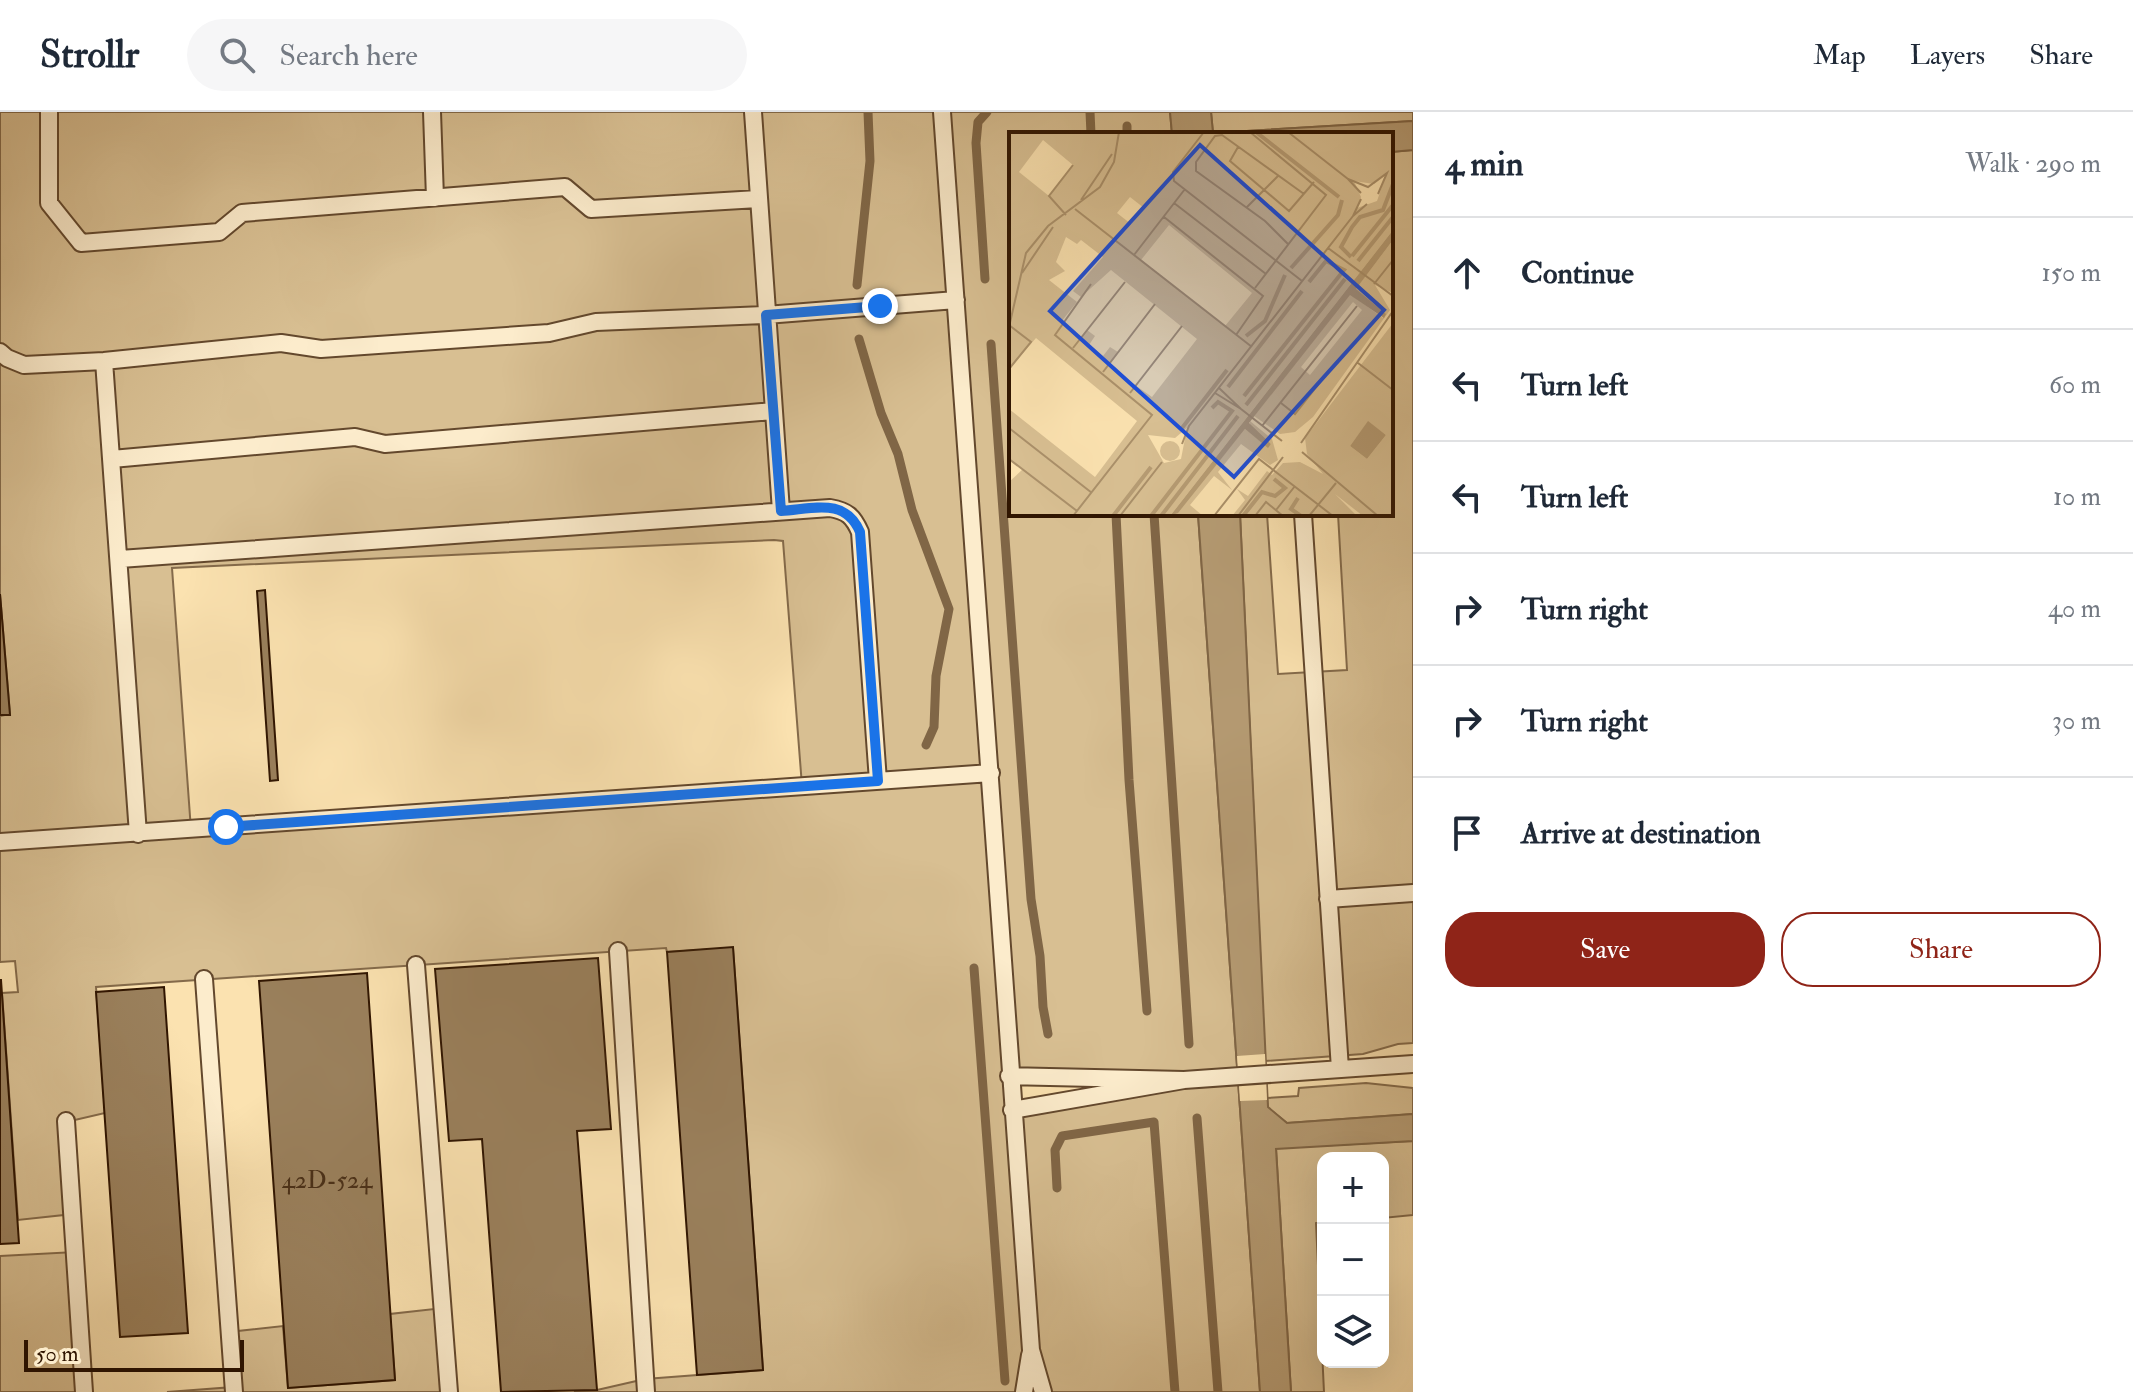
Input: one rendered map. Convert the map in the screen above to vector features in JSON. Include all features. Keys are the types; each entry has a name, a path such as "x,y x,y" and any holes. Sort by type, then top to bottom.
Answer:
{"lane":[{"path":"49,112 49,203 81,243 219,232 242,213 565,187 591,209 758,199"},
{"path":"432,112 435,198"},
{"path":"753,112 781,511"},
{"path":"942,112 991,773 1009,1076 1031,1350 1043,1392"},
{"path":"0,352 24,365 104,361 281,343 321,349 549,333 596,322 766,315 956,300"},
{"path":"104,361 138,834"},
{"path":"112,459 355,437 385,444 773,411"},
{"path":"120,559 781,511 830,508 846,511 854,518 860,532 878,781"},
{"path":"1303,516 1340,1069"},
{"path":"0,842 991,773"},
{"path":"1328,899 1413,893"},
{"path":"618,951 646,1392"},
{"path":"416,965 449,1392"},
{"path":"204,979 234,1392"},
{"path":"1009,1076 1184,1080 1413,1064"},
{"path":"1012,1110 1184,1080"},
{"path":"66,1121 84,1392"},
{"path":"1024,1392 1031,1350"}],"shaded area":[{"path":"0,112 1170,112 1172,132 1009,132 1009,516 1198,516 1260,1392 1043,1392 1032,1352 1024,1392 574,1392 645,1379 763,1370 733,948 667,952 666,948 96,987 105,1113 66,1122 73,1214 18,1220 2,993 18,992 15,961 0,962 0,716 10,714 0,594","holes":["783,541 802,786 191,830 172,568","1010,1076 1178,1081 1012,1109"]},
{"path":"1170,112 1211,112 1213,132 1172,132"},
{"path":"1211,112 1413,112 1413,121 1213,132"},
{"path":"1413,121 1413,150 1393,152 1393,132 1230,132"},
{"path":"1413,150 1413,1043 1363,1054 1265,1061 1240,516 1267,516 1278,674 1347,670 1338,516 1393,516 1393,152"},
{"path":"1198,516 1240,516 1268,1107 1287,1123 1413,1114 1413,1141 1276,1149 1291,1392 1260,1392"},
{"path":"1366,1083 1413,1088 1413,1114 1287,1123 1268,1108 1267,1098 1298,1096 1299,1088"},
{"path":"1413,1141 1413,1215 1389,1217 1389,1152 1317,1152 1317,1368 1323,1368 1324,1392 1291,1392 1276,1148"},
{"path":"75,1252 84,1392 0,1392 0,1256"},
{"path":"443,1308 449,1392 167,1392 233,1387 229,1332 283,1326 288,1388 395,1380 390,1314"}],"pier":[{"path":"1265,1054 1267,1100 1240,1101 1237,1056"}],"building":[{"path":"265,590 278,780 270,781 257,591"},
{"path":"0,594 10,715 0,715"},
{"path":"733,947 763,1370 697,1375 667,952"},
{"path":"598,958 611,1129 577,1131 597,1390 501,1392 482,1139 449,1141 435,969"},
{"path":"367,973 395,1380 288,1388 259,981"},
{"path":"0,980 19,1243 0,1244"},
{"path":"164,987 188,1333 120,1337 96,992"}],"waterway":[{"path":"857,285 870,161 868,112"},
{"path":"985,279 976,143 978,122 987,112"},
{"path":"1090,112 1091,132"},
{"path":"1127,126 1127,132"},
{"path":"859,339 881,413 898,454 912,510 949,609 936,676 934,727 926,745"},
{"path":"991,344 1031,899 1048,1034"},
{"path":"1116,516 1129,780 1147,1011"},
{"path":"1154,516 1189,1044"},
{"path":"974,968 1005,1381"},
{"path":"1197,1118 1218,1392"},
{"path":"1057,1188 1055,1150 1062,1136 1154,1122 1175,1392"}],"route":[{"path":"226,827 878,781 860,532 854,518 846,511 830,508 781,511 766,315 880,306"}]}
